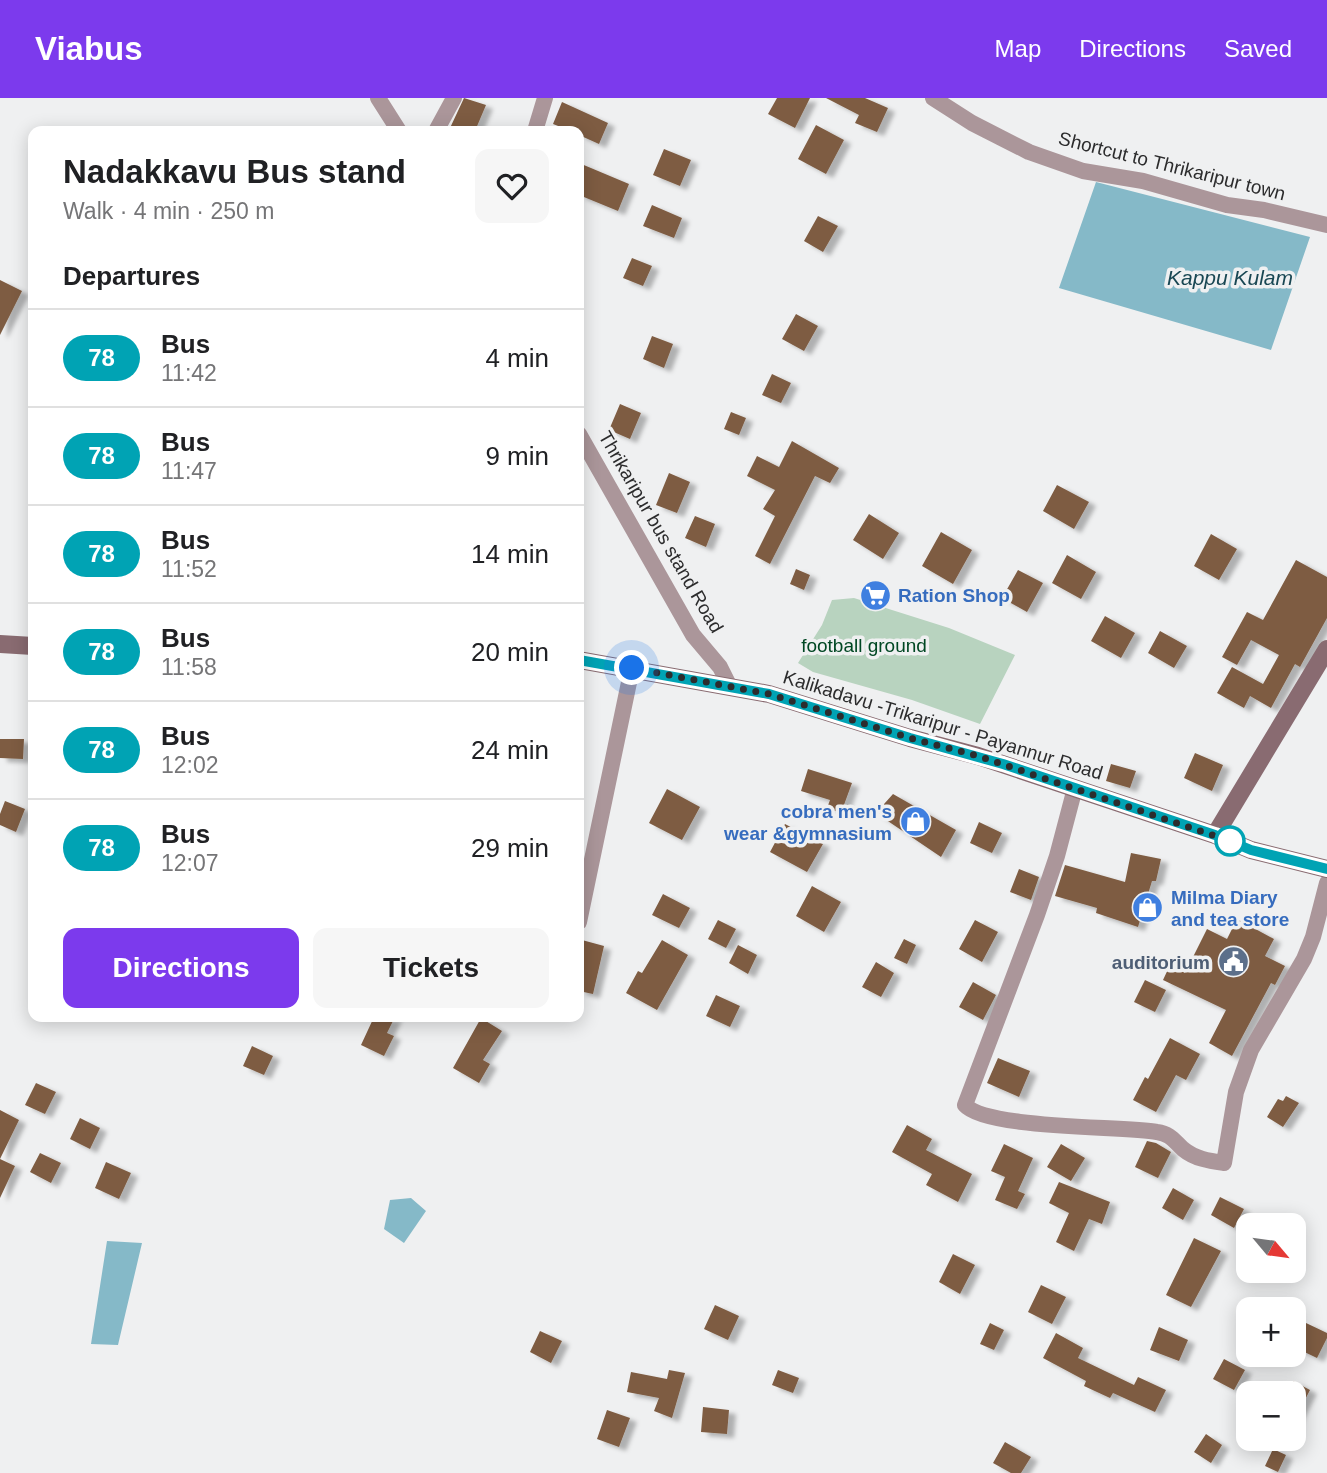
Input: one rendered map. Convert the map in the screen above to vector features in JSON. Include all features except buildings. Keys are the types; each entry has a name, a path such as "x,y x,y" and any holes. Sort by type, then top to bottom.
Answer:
{"main road":[{"path":"0,644 28,646"},
{"path":"1215,835 1327,649"},
{"name":"Kalikadavu -Trikaripur - Payannur Road","path":"584,661 769,694 978,756 1215,835 1251,850 1327,869"}],"street":[{"path":"378,98 396,126"},
{"path":"439,126 454,98"},
{"path":"537,126 545,98"},
{"name":"Shortcut to Thrikaripur town","path":"933,98 1030,152 1083,171 1143,181 1227,205 1327,225"},
{"name":"Thrikaripur bus stand Road","path":"584,443 693,635 720,667 729,685"},
{"path":"584,898 632,668"},
{"path":"1075,788 1057,856 1037,915 965,1105 970,1110 990,1116 1068,1127 1158,1132 1174,1138 1181,1148 1196,1157 1224,1163 1239,1081 1251,1049 1304,958 1313,937 1327,883"}],"green space":[{"name":"football ground","path":"854,598 949,628 1015,655 980,724 912,700 813,672 798,663 822,625 832,600"}],"water":[{"name":"Kappu Kulam","path":"1096,182 1310,237 1271,350 1059,288"},
{"path":"411,1198 426,1211 404,1243 384,1229 390,1200"},
{"path":"107,1241 142,1243 118,1345 91,1344"}],"bus line":[{"name":"78","path":"584,661 769,694 1003,764 1215,835 1251,850 1327,869"}],"place":[{"name":"Ration Shop","path":"875,595"},
{"name":"cobra men's wear &gymnasium","path":"915,822"},
{"name":"Milma Diary and tea store","path":"1148,908"},
{"name":"auditorium","path":"1233,962"}],"route":[{"path":"632,668 769,694 978,756 1233,842 1230,841"}]}
